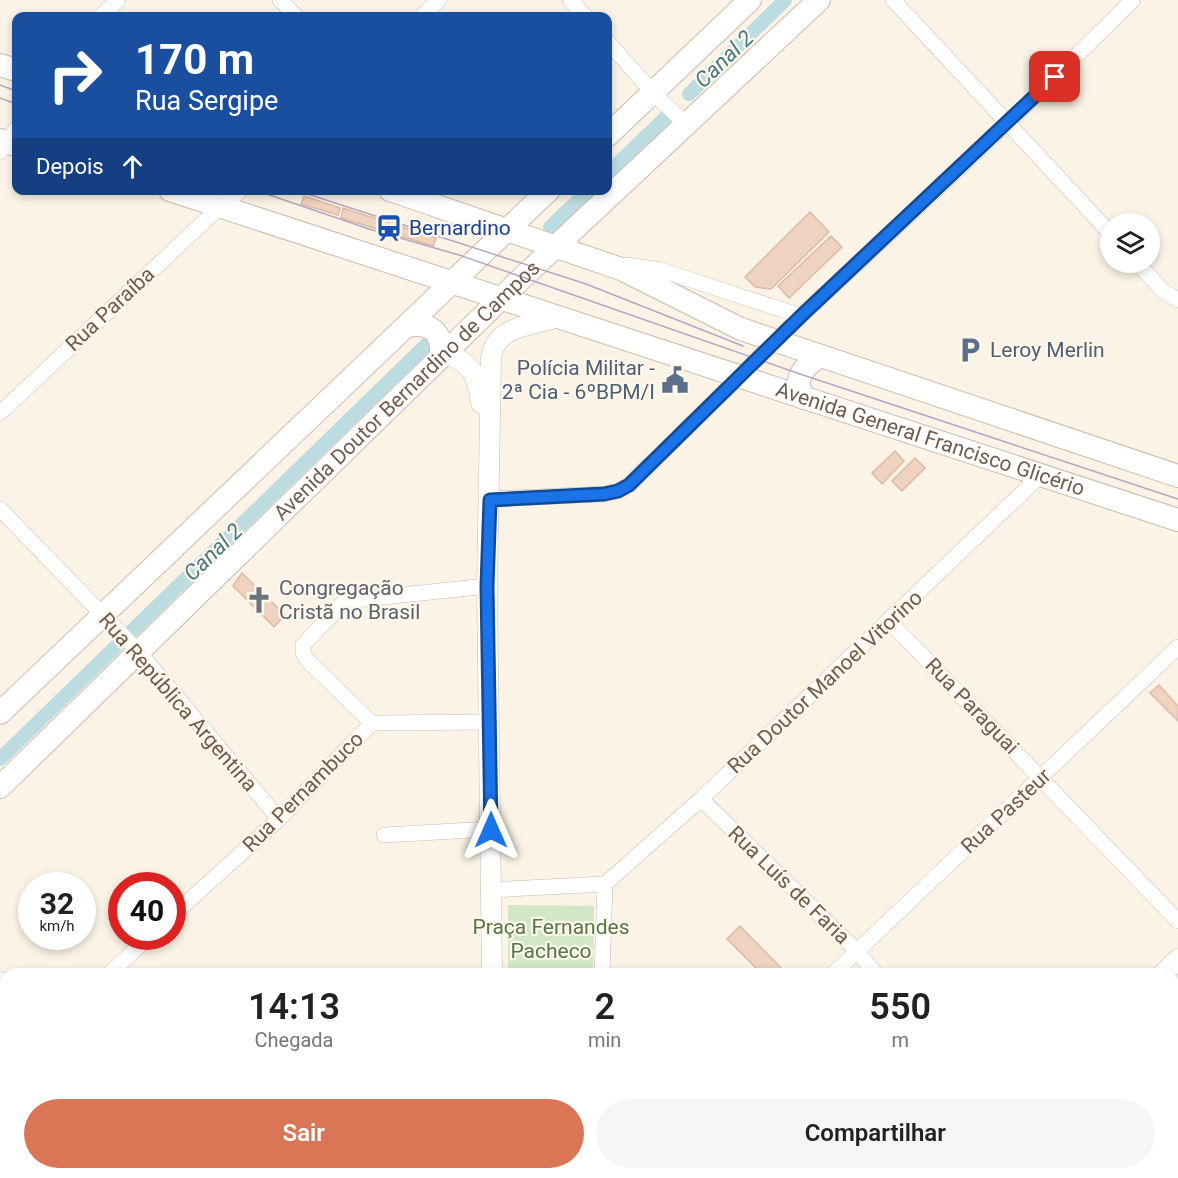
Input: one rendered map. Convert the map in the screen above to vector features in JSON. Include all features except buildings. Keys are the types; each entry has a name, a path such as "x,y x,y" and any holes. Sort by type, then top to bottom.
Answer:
{"main road":[{"path":"612,131 750,0"},
{"name":"Avenida Doutor Bernardino de Campos","path":"612,192 819,0"},
{"name":"Avenida General Francisco Glicério","path":"186,195 501,298 555,318 1178,520"},
{"name":"Avenida General Francisco Glicério","path":"404,195 601,261 639,277 729,323 777,341 1178,476"},
{"path":"0,713 107,621 544,195"},
{"name":"Avenida Doutor Bernardino de Campos","path":"0,787 134,647 609,195"},
{"path":"407,326 424,324 431,327 441,343 443,355"},
{"path":"804,398 798,386 800,374 808,363 821,356"}],"street":[{"path":"105,12 118,0"},
{"path":"280,0 292,12"},
{"path":"426,12 439,0"},
{"path":"570,0 581,12"},
{"path":"893,0 1100,222"},
{"path":"490,500 604,494 623,488 740,378 801,316 1008,123 1133,0"},
{"path":"612,46 653,92 686,123"},
{"name":"Rua Paraíba","path":"1,410 235,195"},
{"path":"601,261 661,270 801,316"},
{"path":"1147,273 1163,291 1177,300"},
{"path":"488,457 493,347 507,332 555,318"},
{"path":"443,355 465,362 478,380 488,457 490,500 487,586 492,968"},
{"name":"Rua Doutor Manoel Vitorino","path":"605,884 701,799 1041,475"},
{"name":"Rua República Argentina","path":"0,509 134,647 279,819"},
{"path":"372,723 309,662 303,652 303,645 308,637 345,601 487,586"},
{"name":"Rua Paraguai","path":"889,621 1178,921"},
{"name":"Rua Pasteur","path":"839,968 1178,647"},
{"name":"Rua Pernambuco","path":"186,903 279,819 372,723 490,722"},
{"name":"Rua Luís de Faria","path":"701,799 857,951 871,968"},
{"path":"384,835 491,830"},
{"path":"491,890 605,884 602,968"},
{"path":"115,968 135,950"}],"green space":[{"name":"Praça Fernandes Pacheco","path":"508,905 594,906 593,968 508,968"}],"waterway":[{"name":"Canal 2","path":"689,94 785,0"},
{"name":"Canal 2","path":"612,169 665,118"},
{"name":"Canal 2","path":"550,227 584,195"},
{"name":"Canal 2","path":"0,759 426,345"}],"tram line":[{"path":"0,85 12,90"},
{"path":"0,98 12,102"},
{"path":"270,195 369,229 459,255 800,374 1178,499"},
{"path":"310,195 586,284 743,346"}],"place":[{"name":"Bernardino","path":"389,228"},
{"name":"Leroy Merlin","path":"970,350"},
{"name":"Polícia Militar - 2ª Cia - 6ºBPM/I","path":"675,380"},
{"name":"Congregação Cristã no Brasil","path":"259,600"}],"route":[{"path":"491,830 487,586 490,500 604,494 618,491 629,485 801,316 1055,77"}]}
